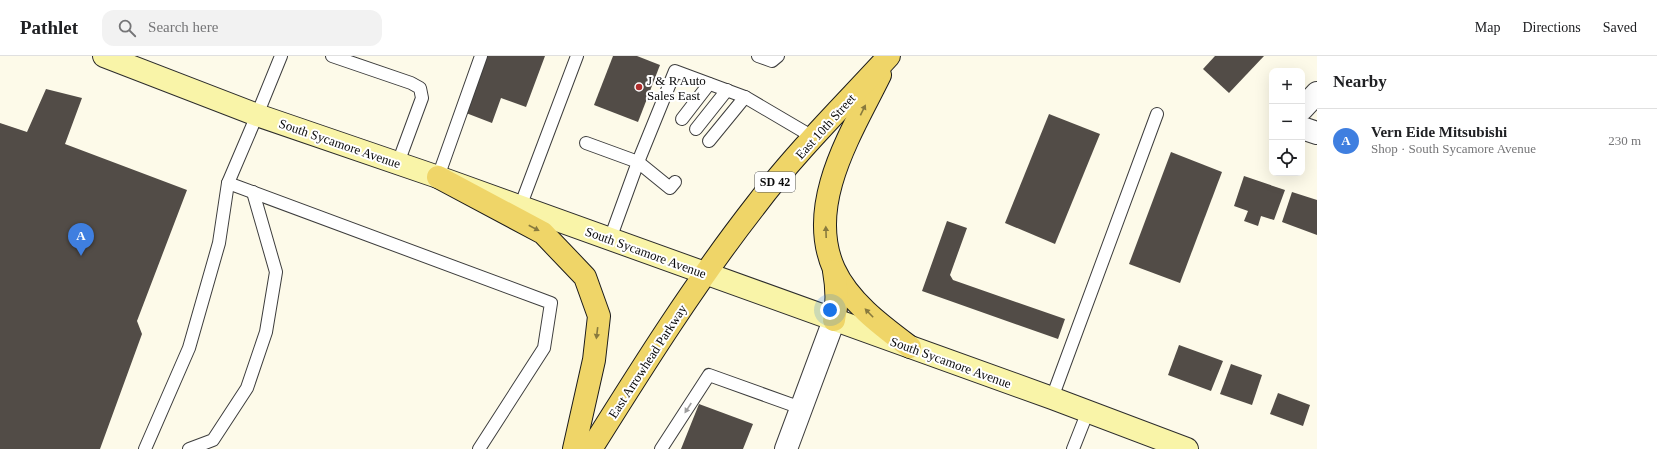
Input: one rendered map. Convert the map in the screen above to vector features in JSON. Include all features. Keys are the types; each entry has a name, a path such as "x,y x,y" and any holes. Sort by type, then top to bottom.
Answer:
{"main road":[{"name":"South Sycamore Avenue","path":"104,56 257,115 438,177 1088,411 1187,449"},
{"path":"834,320 837,306 837,292 834,270 828,254 825,236 827,196 843,150 889,56"},
{"name":"East 10th Street","path":"705,274 756,204 813,137 889,56"},
{"path":"438,177 543,233 585,277 599,316 594,360 574,449"},
{"path":"834,270 857,302 877,322 910,347"},
{"name":"East Arrowhead Parkway","path":"590,449 650,354 705,274"}],"street":[{"path":"1305,106 1317,93"},
{"path":"1305,129 1317,133"},
{"path":"786,449 834,320"}],"lane":[{"path":"145,449 190,348 219,243 228,183 281,56"},
{"path":"332,56 411,83 420,88 422,98 398,163"},
{"path":"438,177 481,56"},
{"path":"520,207 577,56"},
{"path":"758,56 775,59"},
{"path":"610,239 655,134 675,71 745,97 813,137"},
{"path":"682,119 709,84"},
{"path":"696,129 727,90"},
{"path":"709,141 745,97"},
{"path":"1052,398 1157,114"},
{"path":"586,143 643,163 659,174 670,188 675,182"},
{"path":"228,183 551,303 544,348 479,449"},
{"path":"190,449 213,440 247,388 266,332 276,272 253,192"},
{"path":"661,449 710,375 801,408"},
{"path":"1073,449 1088,411"}],"building":[{"path":"487,56 545,56 526,107 501,98 492,123 466,113"},
{"path":"613,56 637,56 660,65 638,122 594,105"},
{"path":"1215,56 1264,56 1229,93 1203,69"},
{"path":"46,89 82,98 65,144 187,190 137,321 142,334 100,449 0,449 0,123 27,132"},
{"path":"1049,114 1100,134 1055,244 1005,223"},
{"path":"1171,152 1222,172 1180,283 1129,264"},
{"path":"1244,176 1285,190 1274,220 1261,216 1258,226 1244,221 1248,211 1234,206"},
{"path":"1292,192 1317,200 1317,235 1282,222"},
{"path":"947,221 967,228 950,275 953,280 1065,319 1058,339 922,291"},
{"path":"1179,345 1223,361 1211,391 1168,375"},
{"path":"1231,364 1262,375 1252,405 1220,394"},
{"path":"1278,393 1310,405 1303,426 1270,414"},
{"path":"699,404 753,424 743,449 681,449"}],"place":[{"name":"J & R Auto Sales East","path":"639,87"},
{"name":"Vern Eide Mitsubishi","path":"81,256"}]}
